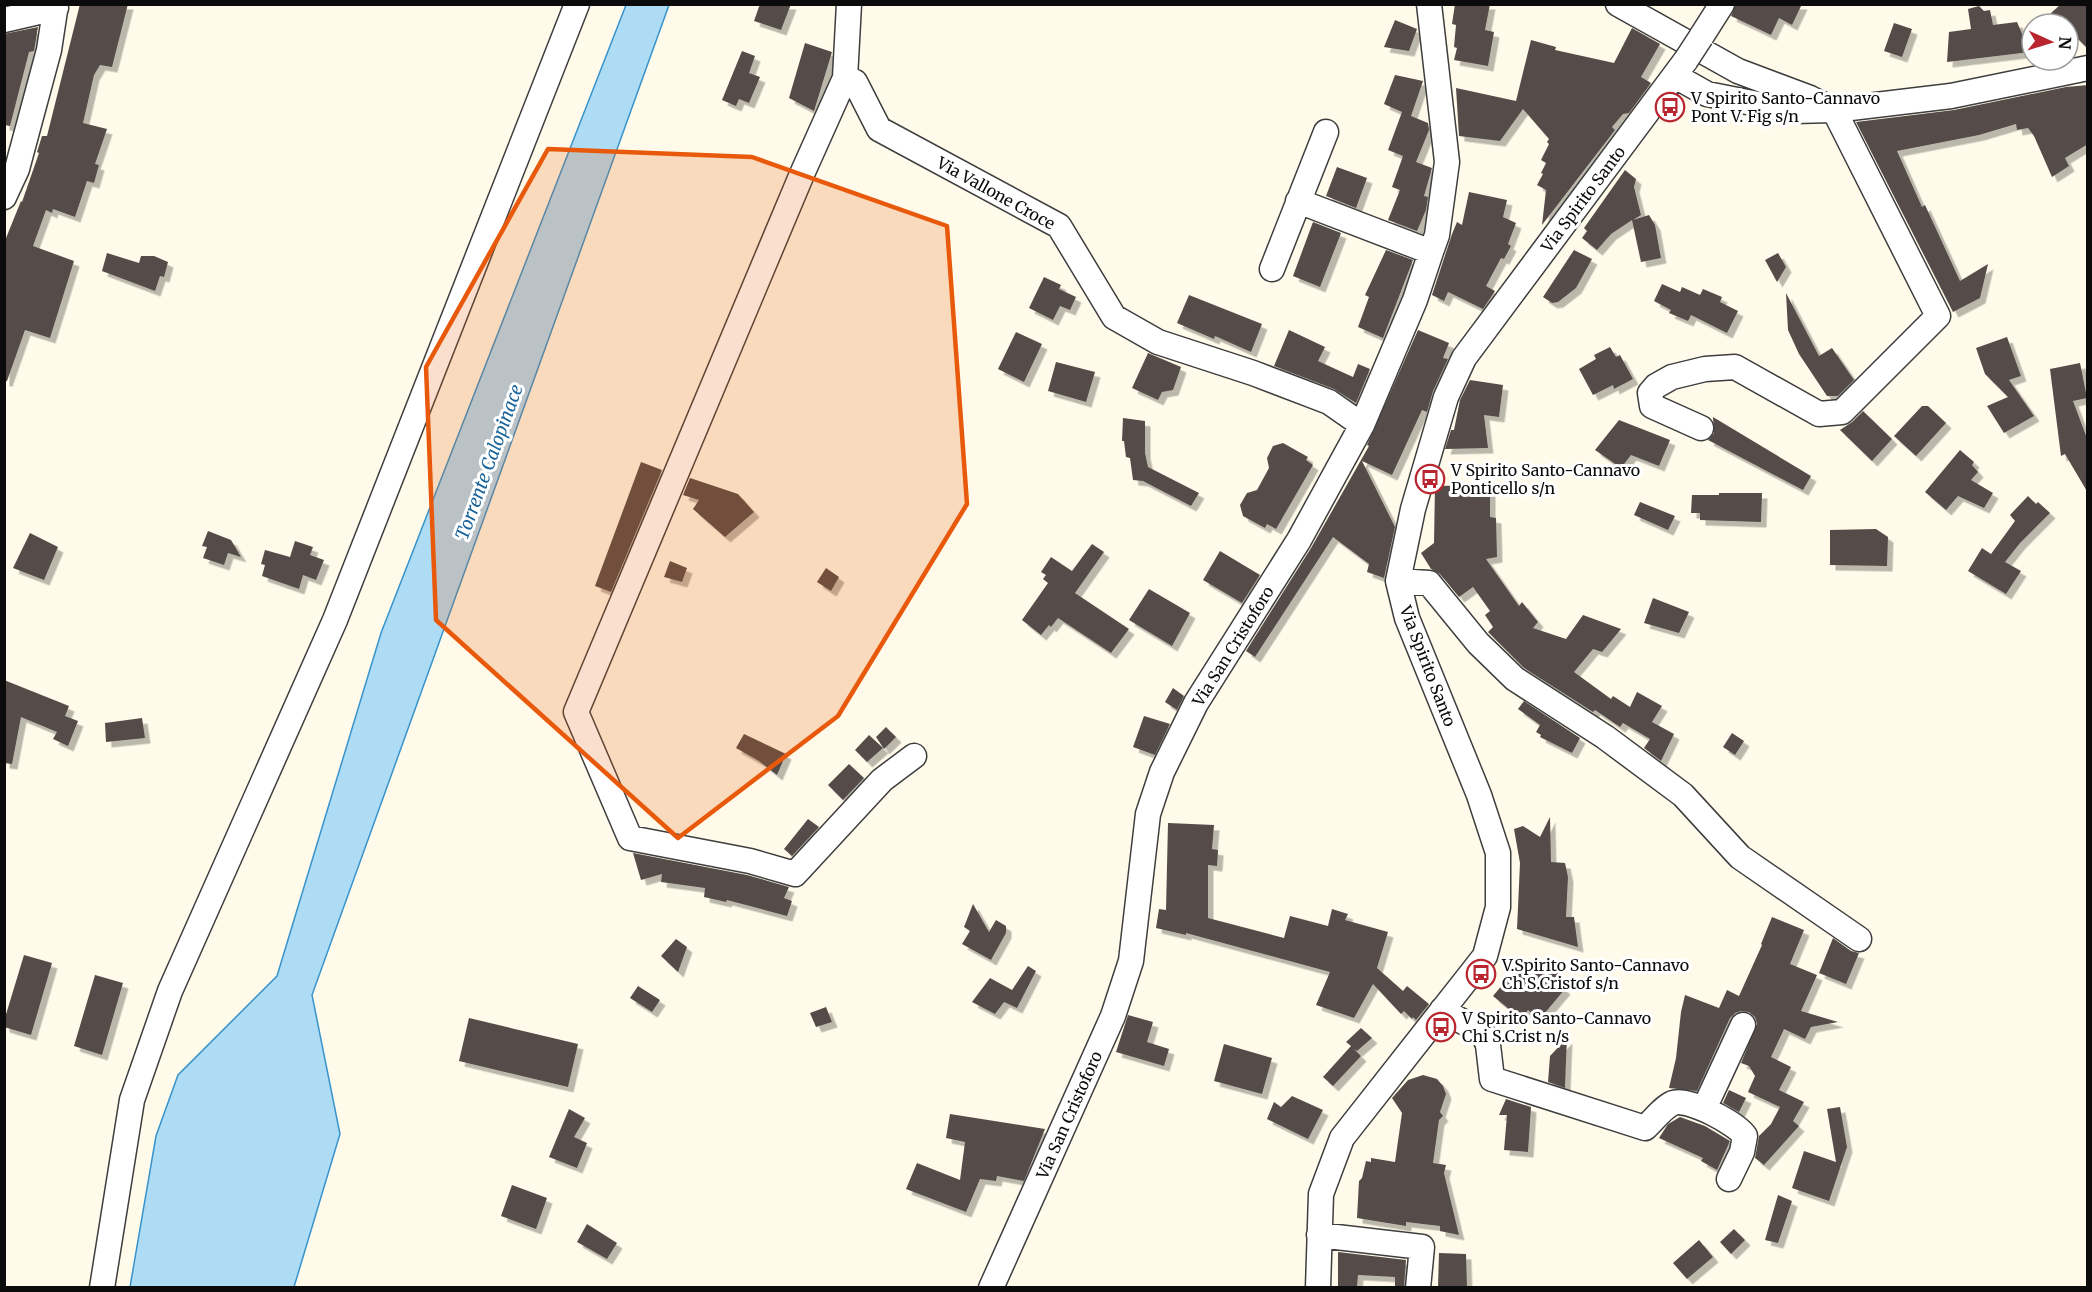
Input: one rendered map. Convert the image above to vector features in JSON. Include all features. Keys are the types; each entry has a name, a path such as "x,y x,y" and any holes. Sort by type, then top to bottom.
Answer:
{"street":[{"path":"102,1287 132,1100 170,991 335,620 577,4"},
{"path":"849,4 845,78 802,174 576,712 630,838 750,861 795,874 882,780 914,756"},
{"name":"Via San Cristoforo","path":"992,1287 1113,1017 1131,961 1148,814 1162,772 1196,703 1299,540 1362,425 1415,300 1437,235 1447,162 1429,4"},
{"path":"1618,4 1738,70 1810,98 1834,110 1938,316 1842,412 1819,414 1735,367 1705,369 1672,377 1656,386 1650,393 1652,406 1701,428"},
{"name":"Via Spirito Santo","path":"1318,1287 1321,1194 1342,1138 1485,956 1498,907 1498,853 1479,795 1407,618 1398,581 1416,498 1446,397 1464,358 1680,68 1722,4"},
{"path":"4,20 56,6 49,50 13,153 17,170 4,196"},
{"path":"1680,68 1707,94 1792,111 1834,110 1951,96 2088,68"},
{"name":"Via Vallone Croce","path":"845,78 855,82 879,129 1059,226 1114,317 1158,342 1253,373 1329,402 1362,425"},
{"path":"1272,269 1326,132"},
{"path":"1298,201 1431,252"},
{"path":"1398,581 1429,583 1478,643 1515,679 1605,737 1683,795 1740,857 1859,939"},
{"path":"1442,1010 1483,1033 1488,1045 1492,1079 1645,1128 1672,1103 1686,1103 1704,1109 1741,1130 1745,1136 1742,1152 1730,1179"},
{"path":"1704,1109 1743,1026"},
{"path":"1319,1235 1422,1247 1418,1287"}],"highlighted area":[{"path":"548,149 752,157 947,226 967,504 838,716 678,838 436,620 426,367"}],"water":[{"name":"Torrente Calopinace","path":"626,5 669,5 312,995 340,1134 294,1287 130,1287 156,1136 178,1075 277,976 381,633"}],"building":[{"path":"80,4 128,4 112,67 100,65 94,75 83,123 107,129 95,164 99,165 94,183 87,181 75,217 53,209 52,213 46,210 33,246 74,261 50,338 25,330 7,381 4,381 4,243 22,202 39,153 37,152 42,136 47,136"},
{"path":"760,4 791,4 781,30 754,21"},
{"path":"1455,4 1490,4 1485,30 1494,32 1488,66 1454,60 1457,48 1454,47 1456,25 1452,24"},
{"path":"1736,4 1802,4 1792,25 1779,18 1771,35 1731,16"},
{"path":"2061,4 2088,4 2088,49 2080,41 2080,12 2052,12"},
{"path":"1979,6 1984,11 1990,10 1993,25 2017,22 2020,29 2020,53 1947,62 1949,32 1971,29 1968,9"},
{"path":"1395,20 1417,29 1409,51 1384,47"},
{"path":"1894,23 1912,29 1902,57 1884,51"},
{"path":"38,27 34,51 29,52 10,126 4,125 4,34"},
{"path":"1632,28 1660,44 1641,77 1651,83 1629,113 1623,114 1612,127 1615,130 1542,225 1546,190 1537,185 1546,163 1541,160 1549,139 1523,109 1500,141 1459,136 1456,88 1516,101 1531,40 1556,47 1555,50 1614,63"},
{"path":"805,43 832,52 814,111 789,98"},
{"path":"742,51 755,56 749,73 760,77 749,103 739,99 736,106 722,100"},
{"path":"1395,75 1423,81 1411,116 1428,123 1429,130 1416,162 1432,168 1424,196 1428,197 1426,210 1417,231 1388,220 1400,190 1392,187 1403,156 1388,150 1402,112 1384,104"},
{"path":"2088,85 2088,144 2065,158 2069,166 2052,177 2034,136 2028,128 2017,130 2016,124 1979,135 1897,151 1922,207 1925,205 1960,281 1988,264 1980,298 1953,312 1856,122 1954,110 2066,87"},
{"path":"1337,167 1367,178 1356,208 1326,196"},
{"path":"1625,170 1636,179 1634,187 1641,215 1633,220 1649,215 1655,225 1661,258 1641,262 1632,220 1611,234 1597,250 1582,238 1587,231 1584,228"},
{"path":"1469,192 1507,200 1503,217 1516,223 1508,244 1511,246 1504,259 1501,258 1486,286 1495,291 1483,309 1448,292 1444,301 1432,295 1457,222 1462,225"},
{"path":"1313,222 1341,233 1320,287 1293,276"},
{"path":"1386,250 1413,260 1383,338 1358,327 1369,297 1365,295"},
{"path":"1574,250 1592,259 1576,288 1558,302 1552,303 1543,297"},
{"path":"107,253 139,263 141,256 154,256 168,262 164,277 160,276 155,291 102,271"},
{"path":"1778,253 1786,267 1777,282 1765,260"},
{"path":"1044,277 1061,285 1059,289 1076,297 1070,310 1060,306 1053,320 1029,308"},
{"path":"1662,284 1680,292 1682,287 1700,295 1703,289 1722,297 1720,302 1738,311 1727,333 1691,315 1688,321 1669,313 1671,310 1654,301"},
{"path":"1786,293 1819,356 1832,348 1854,380 1838,396 1827,396 1799,354 1788,330"},
{"path":"1189,295 1262,324 1251,352 1177,323"},
{"path":"1289,330 1325,347 1318,361 1353,377 1358,364 1370,369 1356,403 1334,389 1274,366"},
{"path":"1418,330 1449,343 1443,358 1448,359 1433,391 1427,412 1422,410 1392,475 1362,461 1395,527 1384,578 1367,572 1369,564 1333,537 1255,657 1246,651 1311,548 1369,446 1367,445"},
{"path":"1016,332 1042,344 1024,382 998,369"},
{"path":"2007,337 2021,376 2009,380 2034,416 2004,433 1987,406 2008,397 1985,374 1976,348"},
{"path":"1610,347 1616,357 1620,355 1633,379 1614,389 1613,385 1593,395 1579,369 1596,359 1594,355"},
{"path":"1148,353 1181,367 1173,390 1162,392 1158,400 1132,388"},
{"path":"1056,362 1095,372 1086,402 1048,391"},
{"path":"2080,363 2087,398 2073,401 2088,441 2088,493 2065,454 2061,456 2050,369"},
{"path":"1470,380 1503,385 1499,417 1484,415 1488,448 1445,449 1451,430 1454,430 1460,400"},
{"path":"1922,406 1928,406 1946,423 1916,456 1894,436"},
{"path":"1863,411 1892,439 1872,461 1840,430"},
{"path":"1713,417 1811,476 1803,490 1708,440 1714,433"},
{"path":"1123,418 1145,421 1145,453 1148,467 1199,493 1191,506 1143,481 1133,480 1130,458 1126,457 1124,441 1122,441"},
{"path":"1619,420 1670,440 1659,466 1631,455 1621,468 1595,450"},
{"path":"1283,443 1308,457 1306,460 1313,465 1276,529 1267,524 1265,528 1243,516 1240,505 1247,493 1257,490 1269,468 1267,458 1273,446"},
{"path":"1960,450 1974,462 1972,465 1978,472 1971,480 1993,493 1984,508 1958,496 1946,510 1925,492"},
{"path":"641,462 662,470 611,592 595,586"},
{"path":"690,478 738,494 754,512 725,537 693,509 699,500 683,495"},
{"path":"1490,485 1490,517 1496,518 1497,557 1486,559 1519,606 1522,602 1538,622 1533,628 1566,639 1583,615 1621,629 1602,652 1593,649 1574,672 1611,699 1613,696 1630,707 1637,692 1662,706 1652,722 1674,734 1661,761 1644,748 1650,739 1623,723 1620,727 1595,710 1593,712 1524,668 1488,632 1493,627 1485,615 1490,611 1473,587 1459,597 1440,574 1431,569 1421,553 1434,543 1435,486"},
{"path":"1719,493 1762,493 1761,522 1700,520 1700,513 1691,513 1692,495 1719,495"},
{"path":"2028,496 2050,513 2020,543 2005,562 2021,571 2006,594 1968,571 1982,548 1991,554 2015,521 2010,515"},
{"path":"1640,502 1675,516 1668,530 1634,515"},
{"path":"1876,529 1888,537 1887,566 1830,565 1830,530"},
{"path":"208,531 231,540 241,557 228,553 224,565 203,558 207,547 202,546"},
{"path":"30,533 58,547 44,580 13,568"},
{"path":"295,541 313,547 310,555 324,560 316,580 303,575 299,589 262,576 265,565 261,564 265,550 290,557"},
{"path":"1092,544 1104,552 1075,593 1129,629 1111,653 1058,618 1041,635 1022,620 1048,583 1043,579 1046,575 1041,572 1051,557 1072,571"},
{"path":"1220,551 1260,575 1242,603 1203,580"},
{"path":"670,561 687,568 682,582 664,577"},
{"path":"826,568 839,577 831,591 817,582"},
{"path":"1149,589 1190,613 1172,646 1129,620"},
{"path":"1653,598 1689,612 1679,633 1644,623"},
{"path":"4,680 69,706 65,716 78,721 68,746 53,739 57,732 21,717 12,764 4,763"},
{"path":"1173,688 1184,696 1177,710 1165,702"},
{"path":"1524,701 1580,738 1572,753 1540,737 1541,735 1536,732 1540,725 1518,709"},
{"path":"1144,716 1170,724 1155,755 1133,747"},
{"path":"142,718 145,738 106,742 105,723"},
{"path":"886,727 896,737 884,749 876,737"},
{"path":"1732,733 1744,741 1735,755 1723,747"},
{"path":"744,734 786,754 777,775 736,748"},
{"path":"869,735 883,748 867,762 855,750"},
{"path":"849,764 864,778 843,800 828,785"},
{"path":"1550,817 1551,862 1565,863 1568,877 1566,917 1574,917 1578,947 1517,929 1520,863 1514,829 1523,826 1540,837"},
{"path":"808,819 819,827 792,856 784,849"},
{"path":"1168,823 1214,825 1212,849 1218,850 1217,866 1208,865 1208,918 1284,938 1290,916 1328,926 1332,909 1348,914 1345,920 1388,932 1377,968 1403,991 1407,986 1429,1004 1416,1020 1413,1017 1412,1019 1404,1011 1401,1014 1373,984 1354,1018 1316,1005 1330,972 1186,933 1186,935 1156,928 1159,909 1166,910"},
{"path":"633,853 747,875 789,887 784,898 792,901 787,916 727,900 726,902 704,897 705,888 661,882 662,874 641,880"},
{"path":"973,904 989,932 996,920 1006,926 1006,933 991,960 962,944 970,931 964,927"},
{"path":"1772,917 1804,930 1790,964 1817,975 1801,1011 1838,1022 1811,1027 1805,1039 1784,1029 1771,1057 1791,1067 1779,1090 1804,1102 1793,1121 1799,1126 1764,1165 1755,1158 1759,1136 1771,1124 1780,1107 1748,1092 1755,1076 1749,1066 1741,1063 1757,1024 1755,1017 1749,1012 1741,1011 1730,1018 1697,1091 1669,1088 1676,1058 1685,995 1719,1008 1727,990 1739,996"},
{"path":"1833,938 1851,951 1859,953 1846,984 1819,973"},
{"path":"676,939 687,947 678,972 661,956"},
{"path":"24,955 52,963 31,1035 4,1027"},
{"path":"1545,962 1559,974 1554,980 1565,989 1539,1020 1528,1010 1521,1019 1493,996 1518,966 1532,978"},
{"path":"1028,966 1036,971 1017,1008 1004,1002 995,1014 972,1002 990,978 1012,990"},
{"path":"95,975 123,983 102,1055 74,1046"},
{"path":"638,986 660,1000 652,1012 630,998"},
{"path":"826,1007 832,1022 816,1027 810,1013"},
{"path":"1128,1015 1153,1022 1147,1042 1169,1049 1164,1066 1116,1052"},
{"path":"469,1018 578,1044 568,1087 459,1061"},
{"path":"1361,1028 1372,1038 1357,1051 1354,1049 1361,1056 1333,1086 1323,1077 1351,1046 1346,1042"},
{"path":"1567,1038 1565,1088 1548,1082 1550,1056"},
{"path":"1224,1044 1272,1058 1262,1094 1214,1081"},
{"path":"1423,1075 1437,1079 1446,1094 1440,1112 1443,1116 1439,1120 1433,1163 1446,1165 1444,1173 1459,1235 1440,1231 1440,1226 1406,1222 1406,1226 1357,1218 1359,1181 1362,1178 1366,1161 1371,1162 1371,1158 1395,1162 1402,1113 1392,1098 1408,1080"},
{"path":"1729,1090 1746,1098 1739,1112 1723,1103"},
{"path":"1292,1096 1323,1110 1308,1139 1267,1119 1274,1102 1281,1107"},
{"path":"1506,1099 1531,1107 1528,1152 1504,1150 1507,1115 1499,1115"},
{"path":"1840,1107 1847,1147 1829,1201 1792,1188 1804,1151 1836,1162 1827,1109"},
{"path":"569,1109 585,1118 574,1137 587,1143 577,1168 549,1157"},
{"path":"950,1114 1045,1129 1024,1181 997,1176 996,1181 980,1179 966,1212 906,1189 917,1163 960,1180 965,1142 946,1138"},
{"path":"1680,1117 1705,1126 1730,1141 1717,1170 1701,1161 1703,1158 1659,1138 1668,1124"},
{"path":"512,1185 547,1198 536,1229 501,1216"},
{"path":"1778,1195 1792,1201 1778,1243 1765,1240"},
{"path":"587,1224 617,1243 607,1259 577,1242"},
{"path":"1734,1229 1745,1240 1731,1254 1720,1242"},
{"path":"1699,1240 1713,1257 1687,1279 1673,1263"},
{"path":"1338,1252 1406,1260 1404,1287 1395,1287 1395,1277 1358,1275 1357,1287 1338,1287"},
{"path":"1439,1253 1466,1254 1467,1287 1438,1287"}],"place":[{"name":"V Spirito Santo-Cannavo Pont V. Fig s/n","path":"1670,107"},
{"name":"V Spirito Santo-Cannavo Ponticello s/n","path":"1430,479"},
{"name":"V.Spirito Santo-Cannavo Ch S.Cristof s/n","path":"1481,974"},
{"name":"V Spirito Santo-Cannavo Chi S.Crist n/s","path":"1441,1027"}]}
